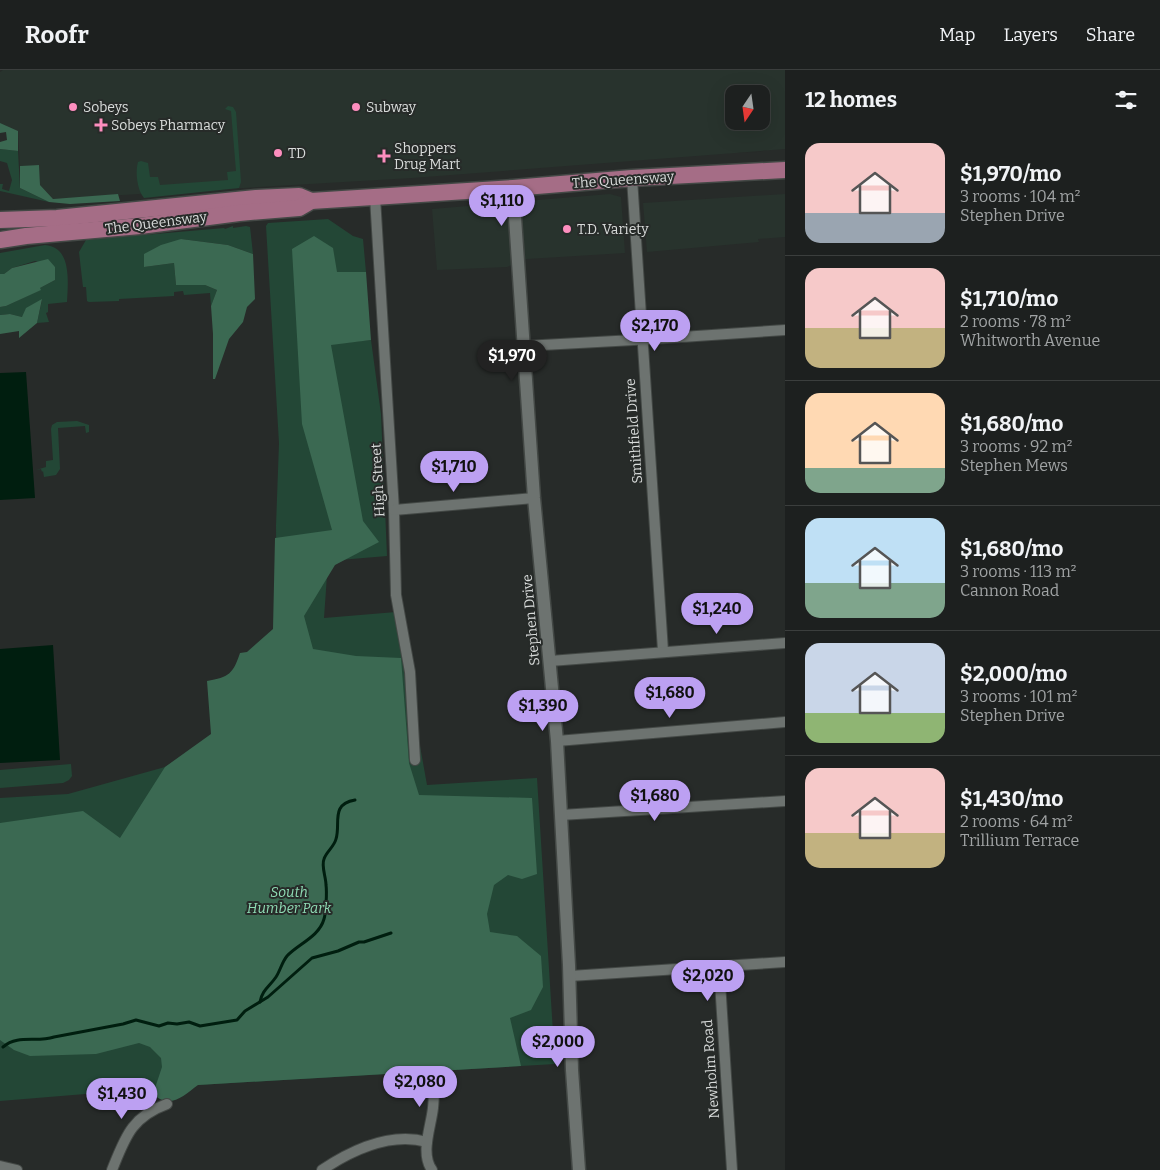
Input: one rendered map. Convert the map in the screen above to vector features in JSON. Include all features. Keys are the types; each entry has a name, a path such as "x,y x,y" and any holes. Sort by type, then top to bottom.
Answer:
{"main road":[{"name":"The Queensway","path":"0,220 57,218 256,198 299,196 311,201 514,188 632,178 785,170"},
{"name":"The Queensway","path":"0,240 299,208 311,201"}],"street":[{"name":"Smithfield Drive","path":"632,178 663,651"},
{"name":"Stephen Drive","path":"514,188 534,498 557,740 570,976 572,1070 579,1170"},
{"name":"High Street","path":"375,197 394,510 396,595 410,672 415,760"},
{"path":"524,346 785,330"},
{"path":"394,510 534,498"},
{"path":"550,661 785,642"},
{"path":"557,740 785,722"},
{"path":"561,815 785,802"},
{"path":"570,976 785,962"},
{"name":"Newholm Road","path":"719,966 732,1170"},
{"path":"432,1170 428,1160 427,1142 435,1077"},
{"path":"112,1170 134,1125 148,1112 166,1104"},
{"path":"322,1170 339,1159 389,1140 414,1139 427,1142"},
{"path":"0,1166 17,1170"}],"shaded area":[{"path":"3,70 785,70 785,149 412,178 53,199 40,185 39,165 20,166 18,131 0,123 0,72"},
{"path":"610,194 621,197 625,253 527,259 507,267 437,270 432,209"},
{"path":"785,194 785,237 758,239 759,242 647,252 643,203"},
{"path":"26,372 35,498 0,500 0,373"},
{"path":"53,645 60,760 0,763 0,649"}],"green space":[{"path":"228,106 233,107 236,112 241,182 239,188 144,198 138,186 137,176 138,162 141,161 148,163 150,177 158,177 160,185 228,180 227,172 236,171 231,111 225,109"},
{"path":"0,123 18,131 18,151 0,149 0,142 7,140 6,132 0,133"},
{"path":"0,149 18,151 20,188 49,202 0,191 0,184 3,184 2,189 9,191 12,180 7,163 0,161"},
{"path":"39,165 40,185 53,199 118,194 120,201 70,204 49,202 20,188 20,166"},
{"name":"South Humber Park","path":"328,219 353,236 363,239 366,272 332,272 331,344 371,340 381,414 387,556 328,561 324,618 396,612 427,785 537,778 555,1064 198,1085 155,1089 153,1094 144,1095 134,1090 0,1101 0,798 68,794 165,767 218,733 277,631 276,526 279,443 266,226 268,223"},
{"path":"233,226 233,228 250,227 253,254 228,245 181,239 144,267 174,263 176,285 205,285 217,290 211,306 210,293 184,295 183,291 174,292 174,296 119,299 119,301 87,301 86,287 83,287 79,252 86,240 225,229"},
{"name":"South Humber Park","path":"314,236 333,248 337,272 366,272 371,340 331,345 363,521 379,542 335,565 304,616 313,649 356,656 401,658 409,763 419,795 532,798 537,874 522,879 508,875 494,885 487,914 490,932 517,936 541,956 543,987 531,1010 510,1018 521,1066 198,1085 176,1100 165,1101 153,1094 162,1067 161,1058 150,1047 139,1043 96,1054 30,1056 14,1050 0,1040 0,823 83,811 120,838 165,767 211,734 207,681 220,678 229,673 235,666 240,653 247,652 273,629 275,538 332,530 302,424 292,249"},
{"path":"181,239 228,245 253,254 255,299 247,307 243,322 229,339 215,379 213,379 211,306 217,290 205,285 176,285 174,263 144,267 144,254 161,245"},
{"path":"45,245 54,247 64,259 68,276 67,302 48,304 48,312 46,313 49,322 37,323 42,300 22,317 10,314 0,315 0,307 40,290 40,288 55,280 55,267 35,261 0,274 0,253"},
{"path":"48,259 55,267 55,280 40,288 41,290 0,307 0,274 4,274 12,268"},
{"path":"42,299 37,323 19,338 19,331 0,334 0,315 10,314 22,317 26,308"},
{"path":"77,421 89,425 89,432 86,433 85,426 58,428 60,469 56,475 44,477 41,469 36,470 46,467 46,461 53,460 52,425 57,422"},
{"path":"71,764 72,776 63,783 0,788 0,770"}],"waterway":[{"path":"260,1002 262,994 276,977 287,956 318,931 321,925 325,916 326,897 323,862 336,839 339,810 347,802 355,800"},
{"path":"3,1047 15,1041 48,1039 136,1020 159,1026 168,1023 189,1022 200,1026 237,1020 245,1011 268,997 312,958 391,933"}],"place":[{"name":"Sobeys","path":"73,107"},
{"name":"Subway","path":"356,107"},
{"name":"Sobeys Pharmacy","path":"101,125"},
{"name":"TD","path":"278,153"},
{"name":"Shoppers Drug Mart","path":"384,156"},
{"name":"T.D. Variety","path":"567,229"}]}
